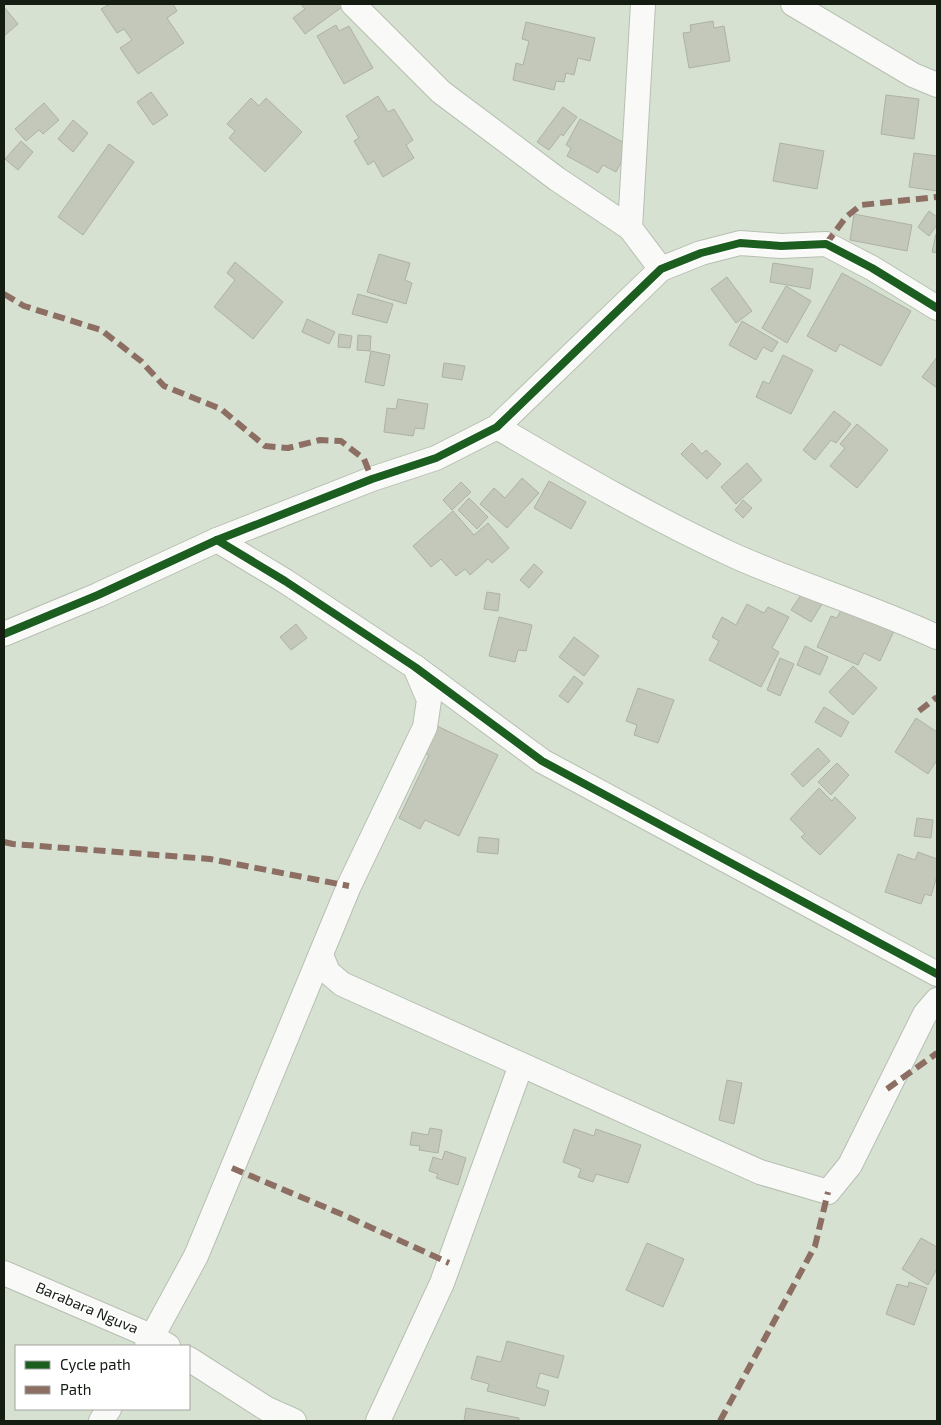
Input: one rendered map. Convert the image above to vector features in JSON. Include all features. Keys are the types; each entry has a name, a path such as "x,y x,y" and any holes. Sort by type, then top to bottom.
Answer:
{"street":[{"path":"353,4 441,92 556,179 630,228 661,270"},
{"path":"630,228 643,4"},
{"path":"793,4 913,75 937,85"},
{"path":"4,634 98,595 217,540 372,478 436,458 497,427 661,270 701,253 740,243 781,246 826,244 872,268 937,308"},
{"path":"497,427 605,491 737,557 903,621 937,637"},
{"path":"217,540 285,581 415,667 542,761 937,974"},
{"path":"156,1343 196,1256 349,886 425,727 428,700 415,667"},
{"path":"321,955 328,972 342,984 760,1172 828,1192 850,1164 924,1014 937,1000"},
{"path":"306,988 342,984"},
{"path":"378,1421 442,1283 521,1065"},
{"name":"Barabara Nguva","path":"4,1273 156,1343"},
{"path":"190,1360 264,1415 294,1421"},
{"path":"101,1421 108,1410"}],"building":[{"path":"110,4 173,4 177,11 167,18 184,43 138,74 120,48 132,40 124,29 117,33 101,9"},
{"path":"301,4 340,4 342,7 305,34 293,18 305,9"},
{"path":"4,7 18,24 4,36"},
{"path":"713,21 714,28 724,26 730,61 689,68 683,33 691,32 690,25"},
{"path":"526,22 595,38 590,61 578,58 574,75 566,73 564,82 556,81 554,90 513,80 516,63 523,65 529,41 522,39"},
{"path":"336,25 339,31 349,26 373,68 344,84 317,36"},
{"path":"151,92 168,115 153,125 137,102"},
{"path":"886,95 919,99 914,139 881,134"},
{"path":"378,96 388,112 394,109 413,140 406,145 414,158 383,177 374,161 368,165 354,141 359,138 346,116"},
{"path":"251,98 259,106 266,98 302,132 265,172 229,138 235,131 227,124"},
{"path":"44,103 59,120 43,134 39,130 26,141 15,129"},
{"path":"563,107 577,117 563,136 561,134 549,150 537,142"},
{"path":"580,119 630,146 616,172 603,165 598,173 567,156 571,148 566,145"},
{"path":"73,120 88,133 73,152 58,139"},
{"path":"21,141 33,152 18,170 5,159"},
{"path":"780,143 824,151 817,189 773,181"},
{"path":"109,144 134,162 83,235 58,217"},
{"path":"914,153 937,156 937,191 909,187"},
{"path":"929,211 937,217 937,225 929,236 918,227"},
{"path":"854,214 912,225 907,251 850,240"},
{"path":"937,235 937,253 932,252"},
{"path":"379,254 410,263 405,280 412,283 406,304 367,292"},
{"path":"235,262 283,302 253,339 214,307 235,280 227,273"},
{"path":"773,263 813,269 810,289 770,282"},
{"path":"842,273 911,311 881,366 840,344 836,352 807,336"},
{"path":"727,277 752,311 736,323 711,289"},
{"path":"786,286 811,301 787,343 762,328"},
{"path":"358,294 393,304 387,323 352,314"},
{"path":"307,319 335,332 329,344 302,332"},
{"path":"742,321 778,342 772,352 763,347 756,360 729,345"},
{"path":"339,334 352,336 350,348 338,347"},
{"path":"358,335 371,336 370,351 357,350"},
{"path":"371,351 390,355 384,386 365,382"},
{"path":"783,355 813,370 791,414 756,397 763,381 769,384"},
{"path":"937,357 937,388 922,377"},
{"path":"444,363 465,366 462,380 442,377"},
{"path":"398,399 428,404 424,429 415,428 413,436 384,432 387,408 396,409"},
{"path":"834,411 851,424 836,443 831,440 815,460 803,450"},
{"path":"857,424 888,450 857,488 830,466 845,448 840,444"},
{"path":"692,443 702,454 706,450 721,464 707,479 681,454"},
{"path":"747,463 762,480 736,504 721,487"},
{"path":"522,478 539,493 507,528 480,504 494,488 505,498"},
{"path":"549,481 586,502 571,529 534,508"},
{"path":"461,482 471,492 452,510 443,500"},
{"path":"469,498 488,517 477,529 458,510"},
{"path":"743,500 752,508 743,518 735,510"},
{"path":"453,511 474,535 488,523 509,548 492,563 488,559 470,575 465,569 456,576 441,559 431,567 413,546"},
{"path":"534,564 543,572 529,588 520,580"},
{"path":"487,592 500,594 498,611 484,609"},
{"path":"803,592 822,604 811,622 791,610"},
{"path":"747,604 764,613 768,607 789,617 772,648 779,652 761,687 709,660 719,641 712,637 722,617 736,625"},
{"path":"842,608 894,631 880,661 864,653 858,665 817,647 831,616 837,618"},
{"path":"499,617 532,625 526,651 518,650 515,662 489,656"},
{"path":"296,624 307,638 291,650 280,637"},
{"path":"574,637 599,656 584,676 559,657"},
{"path":"805,646 828,657 820,675 797,665"},
{"path":"780,658 794,664 780,696 767,690"},
{"path":"853,666 877,688 853,715 829,692"},
{"path":"574,676 583,683 568,703 559,696"},
{"path":"638,688 674,700 658,743 634,735 637,725 626,721"},
{"path":"824,707 849,722 841,737 815,722"},
{"path":"916,718 937,732 937,760 928,774 895,752"},
{"path":"437,726 498,755 459,836 425,820 420,829 399,818 429,755 424,753"},
{"path":"818,748 830,761 803,787 791,774"},
{"path":"837,763 849,775 831,795 818,782"},
{"path":"819,788 832,801 835,797 856,818 820,855 801,837 805,834 790,819"},
{"path":"917,818 933,820 931,838 914,836"},
{"path":"479,837 499,839 498,854 477,852"},
{"path":"918,852 937,859 937,876 931,896 925,894 921,904 885,892 898,854 915,860"},
{"path":"727,1080 742,1083 734,1124 719,1120"},
{"path":"430,1128 442,1130 438,1153 419,1150 420,1146 410,1145 412,1132 428,1135"},
{"path":"574,1129 594,1136 596,1129 641,1145 628,1183 596,1174 593,1182 578,1177 581,1169 563,1162"},
{"path":"445,1151 466,1158 458,1185 436,1178 438,1174 429,1171 433,1157 442,1160"},
{"path":"921,1238 937,1247 937,1269 928,1285 902,1269"},
{"path":"647,1243 684,1259 663,1307 626,1290"},
{"path":"909,1282 927,1288 914,1325 886,1314 897,1284 908,1287"},
{"path":"507,1341 564,1356 558,1378 540,1373 536,1387 549,1391 545,1406 487,1391 489,1384 471,1379 477,1356 501,1362"},
{"path":"466,1408 519,1418 519,1421 464,1421"}],"marked path":[{"path":"826,244 846,217 861,205 937,197"},
{"path":"4,294 24,306 101,330 141,361 164,386 221,409 265,446 288,448 320,440 341,441 364,459 372,479"},
{"path":"919,711 937,697"},
{"path":"4,842 210,859 349,886"},
{"path":"887,1089 937,1053"},
{"path":"232,1168 346,1216 449,1263"},
{"path":"720,1421 815,1246 828,1192"}],"cycle path":[{"path":"4,634 98,595 217,540 372,479 436,458 497,427 661,269 701,253 740,243 781,246 826,244 872,268 937,308"},
{"path":"217,540 285,581 415,667 542,761 937,974"}]}
